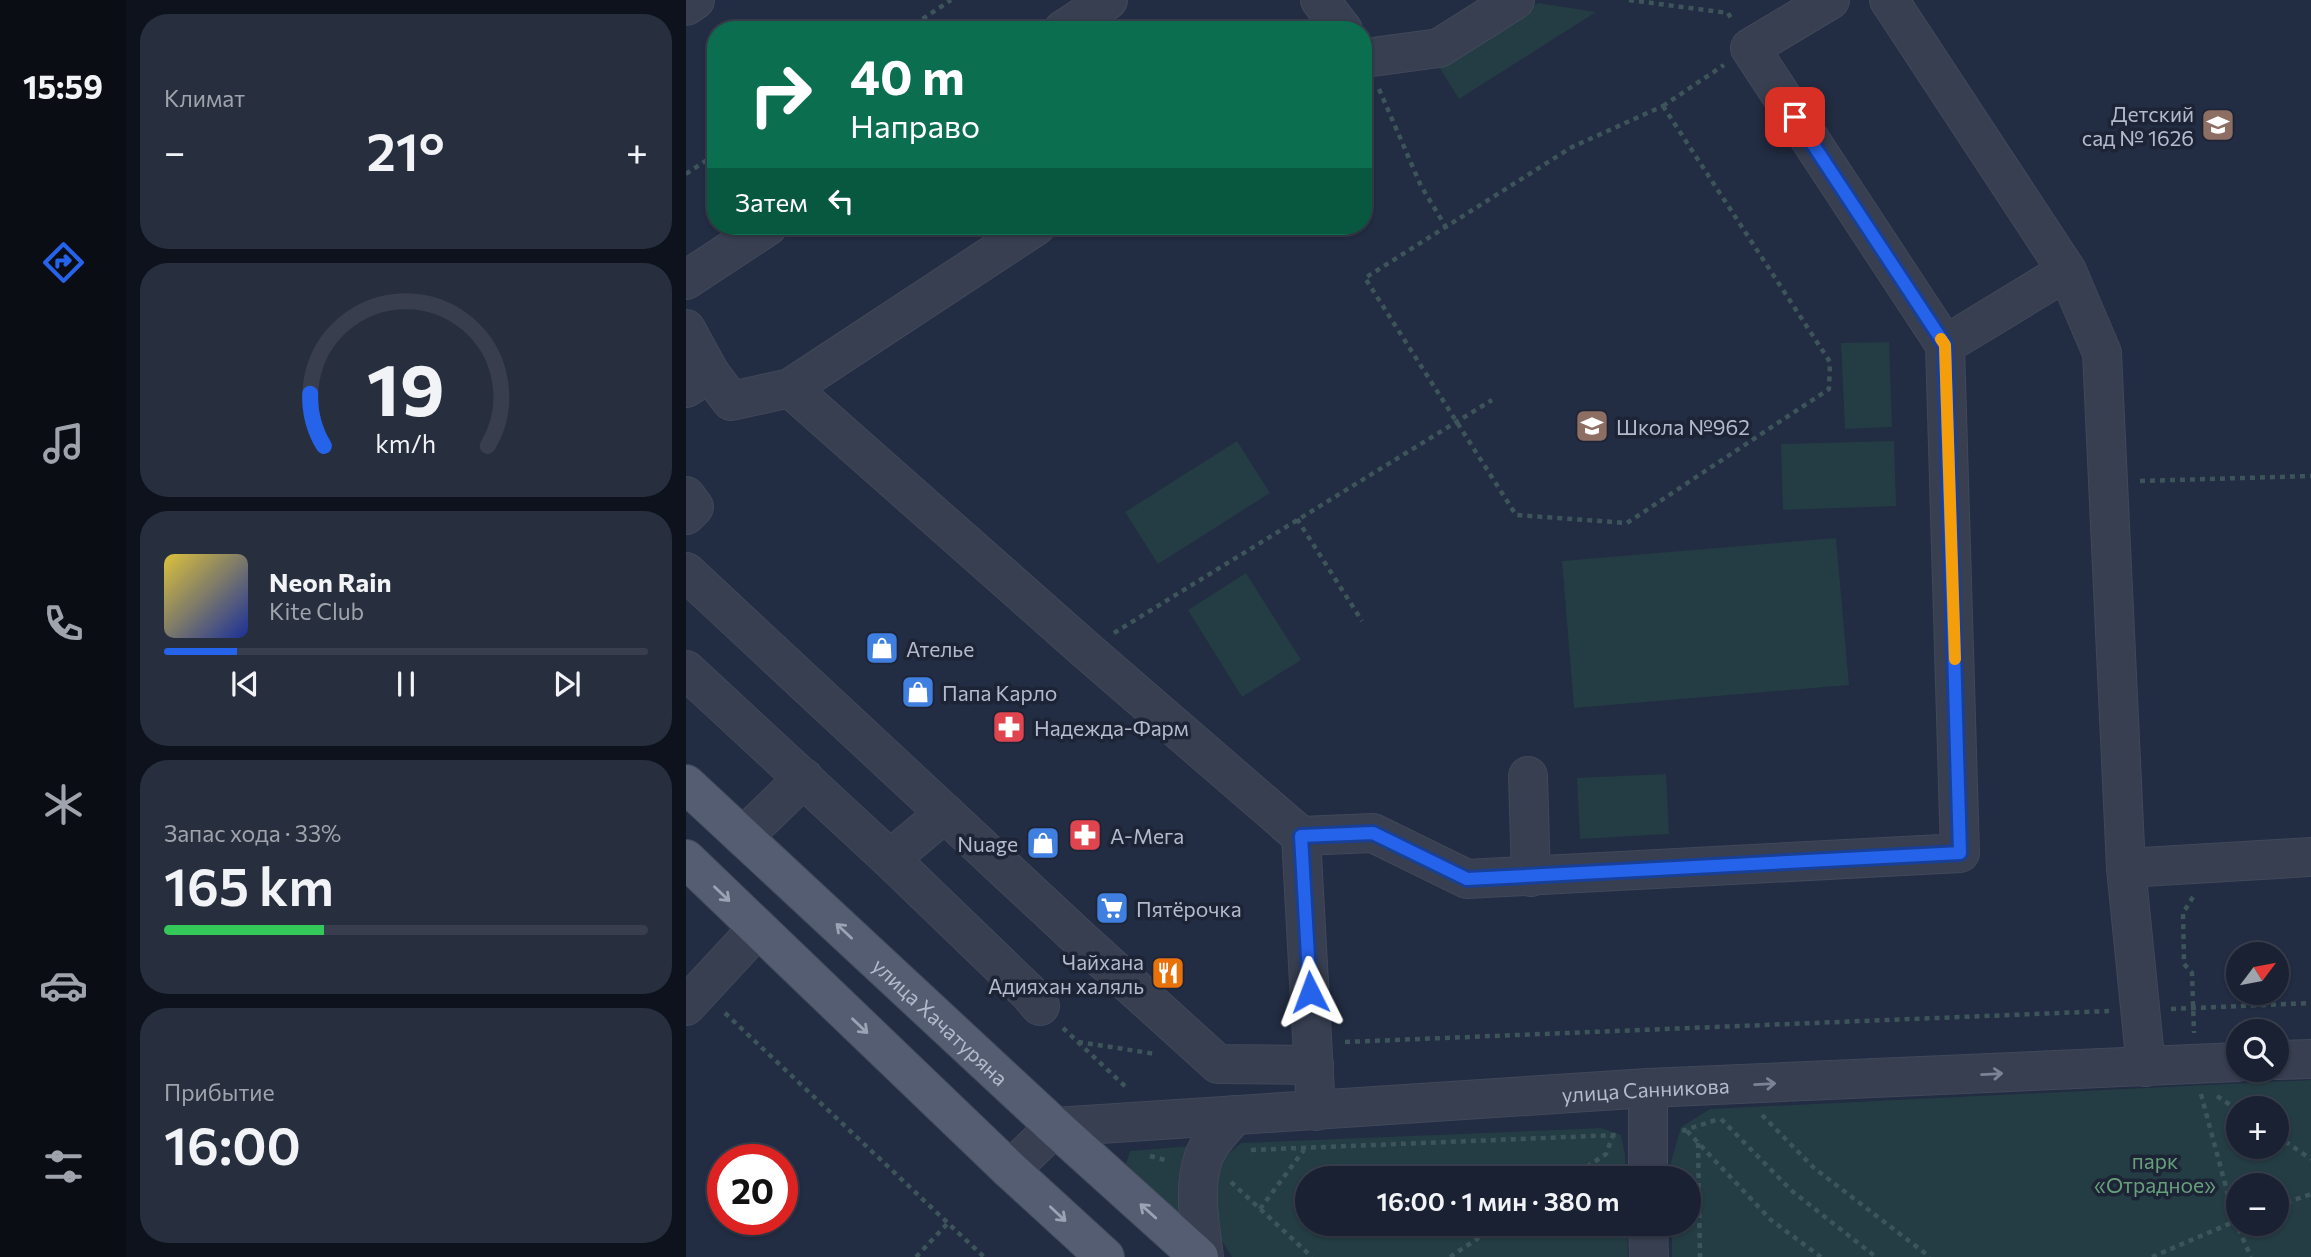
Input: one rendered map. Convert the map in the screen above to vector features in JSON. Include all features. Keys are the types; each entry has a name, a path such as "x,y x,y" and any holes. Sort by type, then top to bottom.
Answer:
{"main road":[{"name":"улица Хачатуряна","path":"686,784 1199,1257"},
{"path":"686,859 1010,1170 1105,1257"}],"street":[{"path":"686,6 695,0"},
{"path":"1076,21 1108,0"},
{"path":"1320,0 1336,21"},
{"path":"1372,51 1439,48 1515,0"},
{"path":"790,388 1301,836 1373,833 1467,879 1960,853 1945,345 1750,48 1830,0"},
{"path":"1889,0 2067,271 2102,353 2126,868 2146,1067"},
{"path":"686,280 754,235"},
{"path":"686,329 698,380 731,401 790,388 1022,235"},
{"path":"1945,345 2067,271"},
{"path":"686,496 694,507 686,515"},
{"path":"686,572 1218,1064 1313,1054"},
{"path":"686,670 890,859 1040,1006"},
{"path":"1528,776 1531,877"},
{"path":"743,837 804,778"},
{"path":"890,859 945,813"},
{"path":"1301,836 1316,1111"},
{"path":"2126,868 2311,857"},
{"path":"693,998 758,928"},
{"path":"2289,1060 2311,1059"},
{"name":"улица Санникова","path":"1055,1127 1240,1133 1316,1111 1648,1088 2146,1067 2200,1081 2226,1068"},
{"path":"1648,1088 1648,1166"},
{"path":"1010,1170 1055,1127"},
{"path":"1204,1257 1197,1201 1203,1157 1215,1138 1240,1133"},
{"path":"1648,1236 1649,1257"}],"path":[{"path":"920,21 951,0"},
{"path":"1629,0 1728,13 1750,48 1663,106 1572,148 1365,278 1516,515 1627,523 1829,389 1830,362 1663,106"},
{"path":"1372,79 1421,186 1446,227"},
{"path":"686,174 707,160"},
{"path":"1086,650 1492,400"},
{"path":"2108,482 2311,475"},
{"path":"1297,519 1362,621"},
{"path":"2195,895 2183,913 2184,964 2192,973 2200,1081 2226,1179"},
{"path":"693,998 984,1257"},
{"path":"1313,1054 2139,1009 2311,1003"},
{"path":"1077,1042 1167,1056"},
{"path":"2200,1081 2226,1101"},
{"path":"1761,1115 1814,1168 1930,1257"},
{"path":"1721,1119 1792,1191 1877,1257"},
{"path":"1687,1131 1771,1220 1821,1257"},
{"path":"1240,1133 1304,1149 1613,1135 1606,1154 1588,1166"},
{"path":"1698,1143 1700,1257"},
{"path":"2289,1144 2311,1159"},
{"path":"1261,1209 1304,1149"},
{"path":"1146,1154 1167,1161 1203,1157 1231,1158 1231,1182 1312,1257"},
{"path":"2289,1202 2311,1194"},
{"path":"916,1257 948,1223"},
{"path":"2152,1257 2226,1225"},
{"path":"1450,1257 1482,1236"},
{"path":"2243,1236 2251,1257"}],"green space":[{"path":"1538,3 1596,12 1459,99 1439,67"},
{"path":"1889,342 1892,427 1845,429 1841,343"},
{"path":"1237,441 1270,493 1158,564 1125,512"},
{"path":"1894,441 1896,506 1783,510 1781,444"},
{"path":"1836,538 1849,685 1574,708 1562,561"},
{"path":"1246,573 1301,660 1242,697 1188,610"},
{"path":"1666,774 1669,834 1580,839 1577,778"},
{"name":"парк «Отрадное»","path":"2311,1080 2311,1257 1672,1257 1672,1236 1701,1236 1701,1166 1671,1166 1681,1127 1710,1109"},
{"path":"1602,1128 1621,1135 1625,1166 1295,1166 1295,1236 1627,1236 1628,1257 1232,1257 1216,1231 1213,1197 1221,1160 1241,1143"},
{"path":"1191,1146 1182,1216 1126,1164 1130,1151"}],"slow traffic":[{"path":"1941,339 1945,345 1955,659"}],"place":[{"name":"Детский сад № 1626","path":"2218,125"},
{"name":"Школа №962","path":"1592,426"},
{"name":"Ателье","path":"882,648"},
{"name":"Папа Карло","path":"918,692"},
{"name":"Надежда-Фарм","path":"1009,727"},
{"name":"А-Мега","path":"1085,835"},
{"name":"Nuage","path":"1043,843"},
{"name":"Пятёрочка","path":"1112,908"},
{"name":"Чайхана Адияхан халяль","path":"1168,973"}],"route":[{"path":"1310,992 1301,836 1373,833 1467,879 1960,853 1945,345 1795,117"}]}
